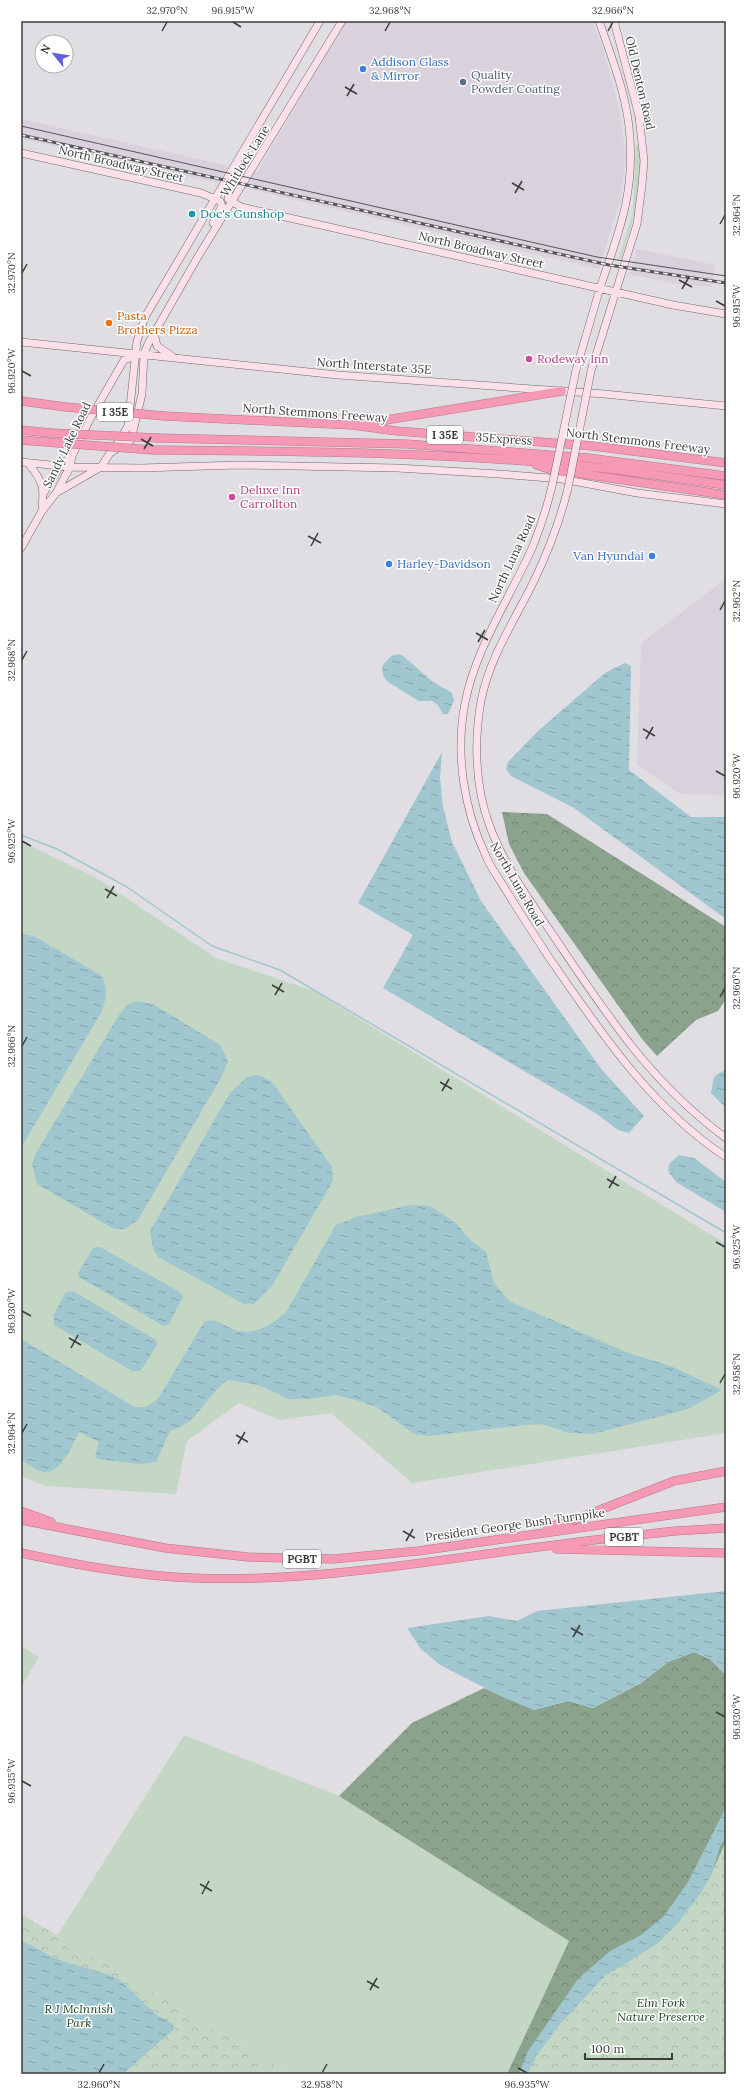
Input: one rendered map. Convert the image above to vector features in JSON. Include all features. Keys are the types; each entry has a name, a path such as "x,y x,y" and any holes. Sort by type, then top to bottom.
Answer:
{"highway":[{"path":"352,425 562,391"},
{"name":"North Stemmons Freeway","path":"21,401 66,407 164,416 352,425 397,431 593,446 726,463"},
{"name":"35Express","path":"21,430 51,433 158,438 407,444 588,458 726,476"},
{"name":"I 35E","path":"21,440 154,450 354,452 526,461 586,466 726,485"},
{"path":"21,444 45,443"},
{"path":"526,461 549,469 726,495"},
{"path":"525,1534 574,1520 674,1480 726,1471"},
{"name":"President George Bush Turnpike","path":"21,1520 172,1549 291,1559 375,1556 726,1507"},
{"path":"21,1512 81,1532"},
{"name":"President George Bush Turnpike","path":"21,1553 74,1564 144,1573 194,1578 245,1578 338,1573 675,1530 726,1528"},
{"path":"523,1549 726,1553"}],"main road":[{"name":"Whitlock Lane","path":"136,355 141,329 153,302 236,166 266,110 320,21"},
{"name":"Whitlock Lane","path":"144,354 154,333 196,260 342,21"},
{"name":"Old Denton Road","path":"599,21 625,108 630,136 631,160 627,206 622,227 600,288"},
{"name":"Old Denton Road","path":"614,21 635,97 642,135 642,185 637,224 614,291"},
{"path":"630,136 642,135"},
{"name":"North Broadway Street","path":"21,153 201,193 215,199"},
{"path":"232,203 228,199 228,193 240,170 236,166"},
{"path":"196,260 199,248 222,206 220,202 215,199"},
{"name":"North Broadway Street","path":"232,203 264,212 600,288 726,314"},
{"name":"North Luna Road","path":"600,288 576,370 545,514 532,546 491,629 470,684 465,704 461,740 464,788 473,822 486,857 530,930 584,1008 653,1095 706,1144 726,1157"},
{"name":"North Luna Road","path":"614,291 591,371 560,521 550,548 502,643 491,669 482,699 477,753 481,789 489,823 504,859 612,1022 659,1080 680,1102 726,1138"},
{"path":"154,333 157,346 178,359"},
{"name":"North Interstate 35E","path":"21,342 338,375 562,391 726,406"},
{"path":"110,453 131,440 142,394 144,354"},
{"path":"56,493 101,467 128,426 136,355"},
{"name":"Sandy Lake Road","path":"21,548 42,512 56,493 70,467 72,456 124,360 136,355"},
{"path":"43,494 60,466 72,456"},
{"path":"24,463 70,467 239,465 398,468 562,479 637,493 726,504"},
{"path":"24,463 41,478 43,494 42,512"}],"shaded area":[{"path":"346,21 592,21 602,45 619,108 626,157 621,197 599,269 243,188 252,171 257,172"},
{"path":"21,119 229,166 218,183 21,139"},
{"path":"637,249 715,265 712,287 672,283 629,274"},
{"path":"726,579 726,795 680,794 637,765 641,643"}],"green space":[{"path":"636,145 639,145 640,159 639,188 634,217 621,259 619,258 633,211"},
{"path":"502,812 547,814 726,927 726,999 718,1011 696,1020 657,1056 642,1039 524,873 509,844"},
{"path":"21,841 93,876 216,958 314,991 726,1244 726,1433 412,1483 331,1413 280,1420 239,1403 187,1441 176,1494 46,1486 21,1476"},
{"path":"21,1646 39,1657 21,1687"},
{"path":"694,1652 710,1659 726,1675 726,2074 507,2074 569,1941 339,1796 412,1723 484,1688 534,1710 568,1701 593,1708 641,1683 668,1662"},
{"path":"184,1735 339,1796 569,1941 507,2074 289,2074 57,1936"},
{"name":"Elm Fork Nature Preserve","path":"726,1841 726,2074 525,2074 541,2034 611,1965 668,1929 709,1879"},
{"name":"R J McInnish Park","path":"21,1914 289,2074 21,2074"}],"water":[{"path":"398,654 402,655 433,682 452,693 454,701 448,714 443,714 438,705 432,701 419,701 388,682 383,676 382,666 391,656"},
{"path":"625,663 631,666 629,770 691,817 726,817 726,919 574,808 511,776 506,769 508,762 538,731 605,673"},
{"path":"442,752 440,777 443,807 452,842 481,901 602,1070 644,1116 629,1133 618,1130 597,1114 383,988 413,935 358,903"},
{"path":"21,934 34,936 102,976 106,994 102,1011 21,1148"},
{"path":"138,1001 153,1004 220,1045 228,1061 222,1076 138,1220 125,1229 114,1229 37,1184 32,1164 36,1153 119,1015 127,1005"},
{"path":"726,1069 726,1108 711,1093 714,1077"},
{"path":"259,1075 272,1082 332,1167 333,1181 272,1286 254,1304 244,1304 158,1257 153,1249 150,1231 230,1093 247,1077"},
{"path":"679,1155 694,1158 726,1182 726,1212 676,1182 668,1171 669,1164"},
{"path":"410,1205 430,1206 456,1223 469,1239 486,1252 494,1283 509,1301 626,1352 673,1367 722,1390 688,1409 593,1434 569,1433 542,1424 429,1436 414,1434 377,1407 356,1400 336,1395 308,1399 289,1399 258,1385 228,1380 220,1386 195,1416 180,1427 170,1431 156,1462 140,1464 98,1459 95,1456 99,1442 79,1432 62,1462 52,1470 46,1472 40,1471 21,1460 21,1339 133,1406 148,1406 159,1397 204,1322 214,1321 238,1331 246,1332 267,1326 286,1312 336,1225 356,1217"},
{"path":"100,1247 180,1292 183,1297 169,1324 164,1326 160,1324 79,1277 78,1273 93,1248"},
{"path":"73,1291 156,1340 157,1345 142,1369 139,1371 132,1371 54,1325 53,1316 66,1292"},
{"path":"726,1591 726,1675 710,1659 694,1652 668,1662 641,1683 593,1708 568,1701 534,1710 505,1698 440,1665 421,1649 407,1628 489,1616 517,1621 537,1611"},
{"path":"726,1807 726,1838 720,1847 712,1873 703,1890 678,1923 657,1944 605,1976 560,2024 537,2055 527,2074 519,2074 528,2051 578,1979 610,1951 641,1935 663,1917 688,1882"},
{"name":"R J McInnish Park","path":"21,1940 56,1959 107,1974 120,1980 158,2016 173,2024 174,2029 123,2074 21,2074"}],"waterway":[{"path":"21,513 21,520"},
{"path":"21,835 57,849 127,887 212,946 280,970 726,1233"}],"tram line":[{"path":"21,126 597,257 726,276"}],"railway":[{"path":"21,135 609,265 726,283"}],"place":[{"name":"Addison Glass & Mirror","path":"363,69"},
{"name":"Quality Powder Coating","path":"463,82"},
{"name":"Doc's Gunshop","path":"192,214"},
{"name":"Pasta Brothers Pizza","path":"109,323"},
{"name":"Rodeway Inn","path":"529,359"},
{"name":"Deluxe Inn Carrollton","path":"232,497"},
{"name":"Van Hyundai","path":"652,556"},
{"name":"Harley-Davidson","path":"389,564"}]}
